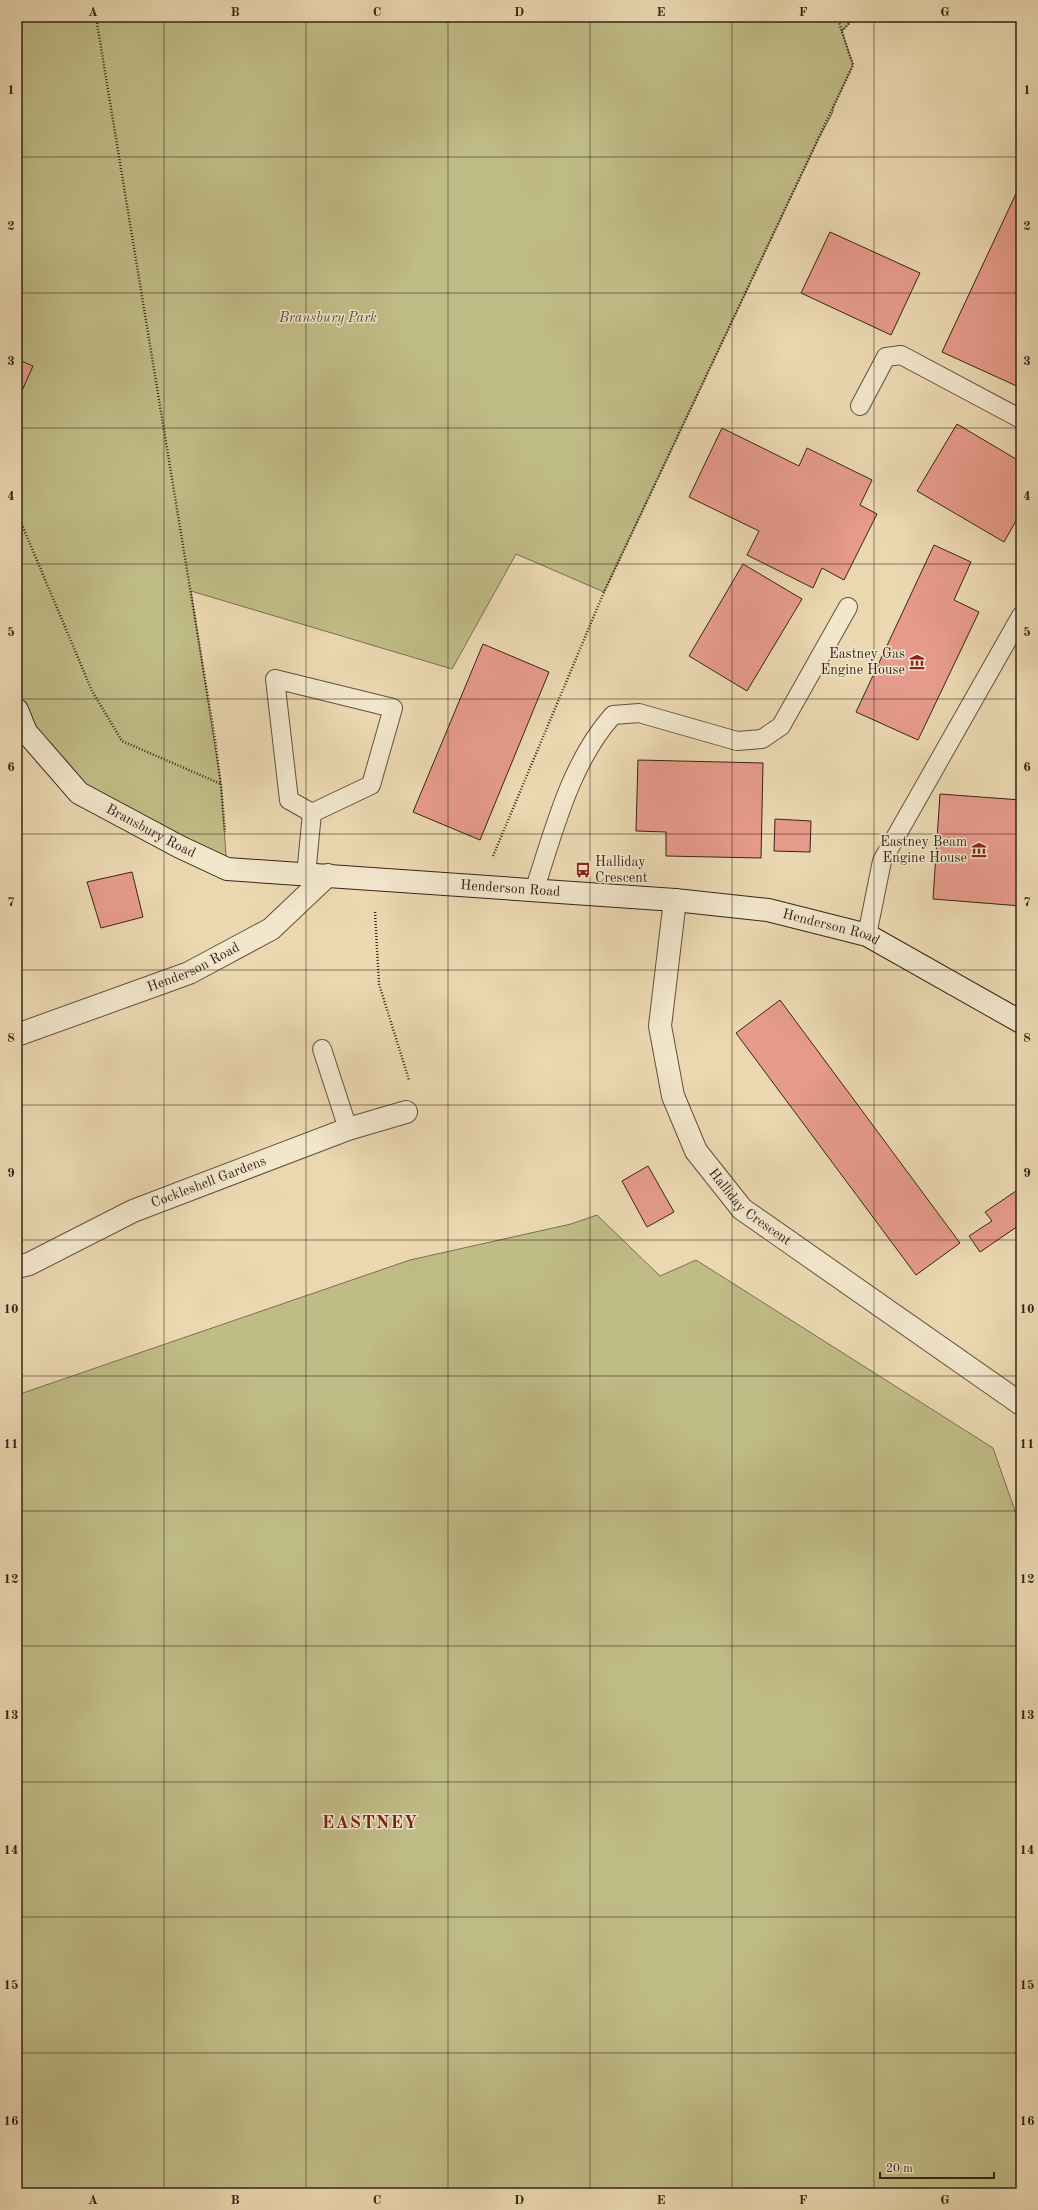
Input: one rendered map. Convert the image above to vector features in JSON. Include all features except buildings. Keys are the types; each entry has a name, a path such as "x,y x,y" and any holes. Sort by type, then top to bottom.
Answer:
{"street":[{"name":"Bransbury Road","path":"17,710 26,732 79,793 180,847 227,869 306,875 328,875"},
{"name":"Henderson Road","path":"17,1035 189,973 271,929 328,875 674,900 768,910 867,935 1021,1022"},
{"name":"Halliday Crescent","path":"674,900 660,1026 673,1096 696,1151 742,1209 1021,1404"},
{"name":"Cockleshell Gardens","path":"17,1267 29,1264 133,1211 348,1129 406,1112"}],"lane":[{"path":"860,406 886,357 901,355 1021,419"},
{"path":"534,891 567,792 598,731 612,715 639,714 737,741 762,739 781,726 848,608"},
{"path":"867,935 882,861 1021,616"},
{"path":"275,679 393,708 371,785 312,813 289,800 275,679"},
{"path":"306,875 312,813"},
{"path":"322,1049 348,1129"}],"path":[{"path":"96,17 222,785 227,869"},
{"path":"480,887 604,592 853,65 837,17"},
{"path":"842,30 855,17"},
{"path":"17,513 92,691 122,741 222,785"},
{"path":"373,879 379,984 417,1108 406,1112"}],"green space":[{"name":"Bransbury Park","path":"17,17 855,17 842,31 853,65 833,108 833,112 819,138 604,592 516,554 452,669 191,591 221,785 227,869 79,793 17,710"},
{"path":"597,1215 660,1276 696,1260 993,1448 1021,1528 1021,2193 17,2193 17,1395 410,1260 571,1224"}],"place":[{"name":"Eastney Gas Engine House","path":"917,662"},
{"name":"Eastney Beam Engine House","path":"979,850"},
{"name":"Halliday Crescent","path":"583,870"}],"district":[{"name":"EASTNEY","path":"370,1823"}]}
